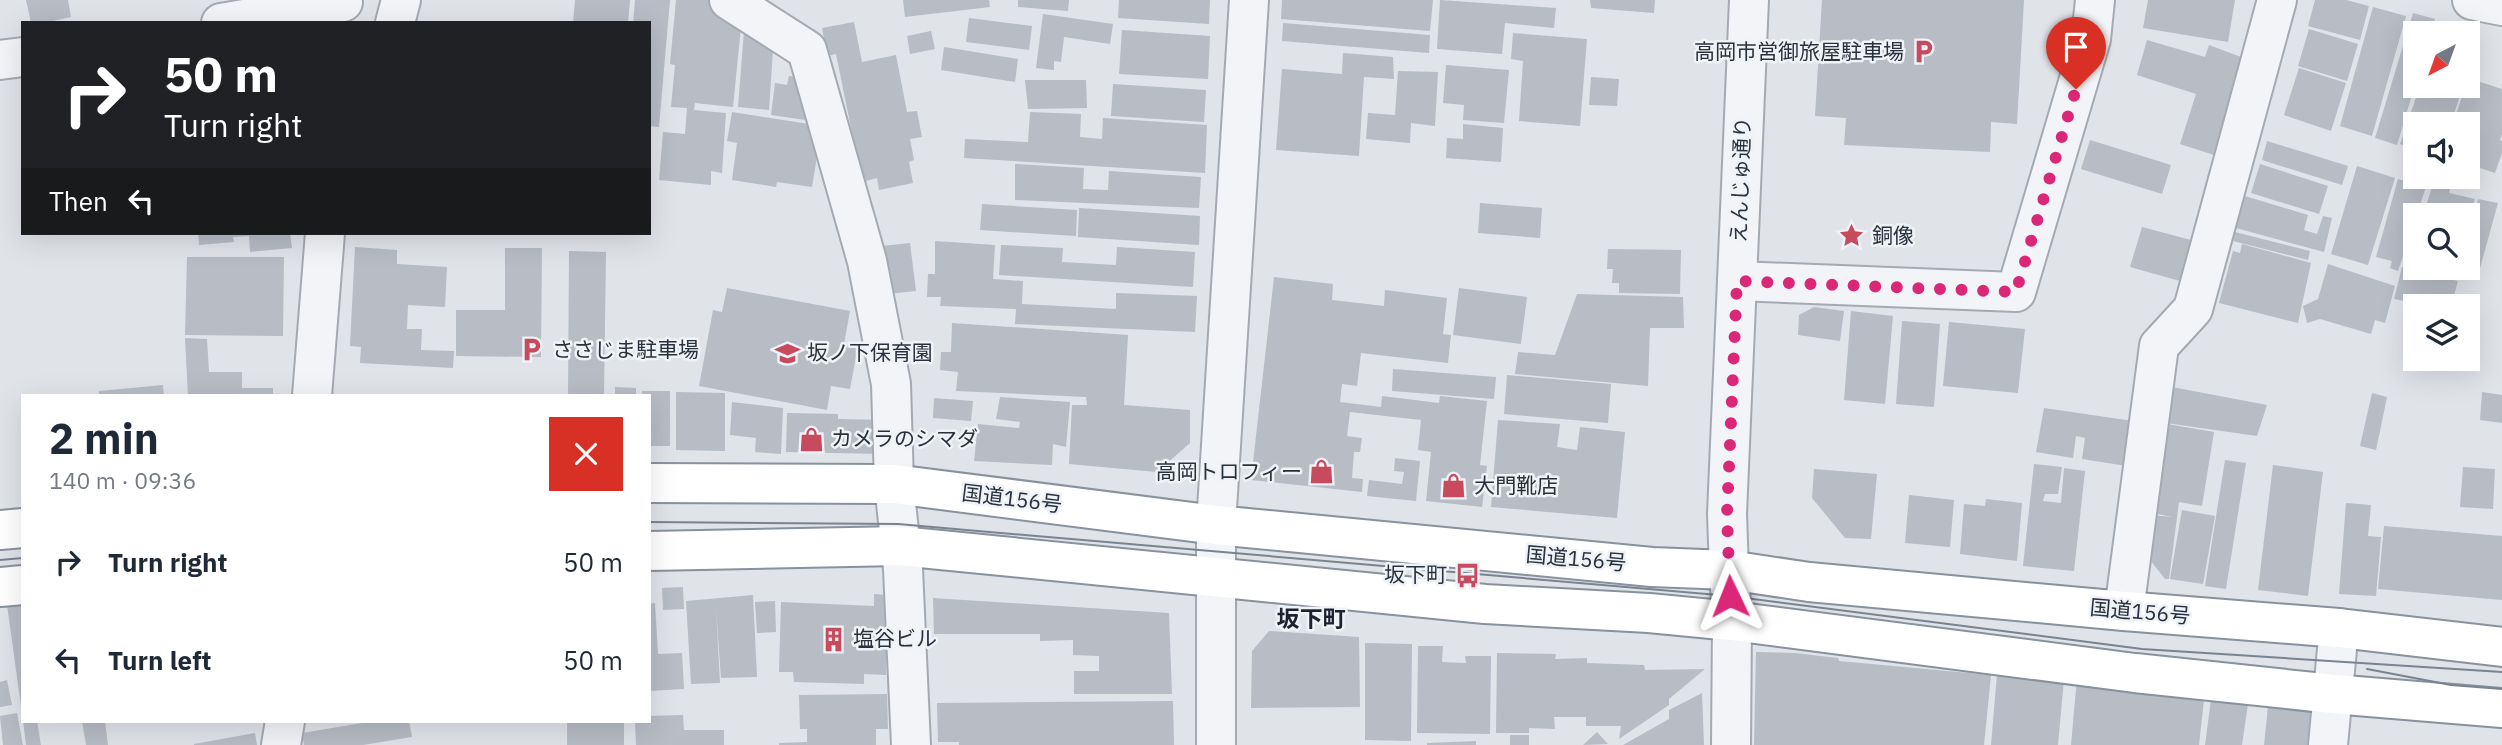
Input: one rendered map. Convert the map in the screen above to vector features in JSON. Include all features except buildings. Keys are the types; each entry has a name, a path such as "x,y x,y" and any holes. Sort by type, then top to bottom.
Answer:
{"highway":[{"name":"国道156号","path":"651,484 894,484 1216,525 1652,567 1729,570 1809,582 2339,628 2502,647"},
{"path":"0,530 21,528"},
{"path":"651,551 900,546 1485,604 1649,613 1732,621 2108,669 2333,694 2502,708"},
{"path":"0,587 21,585"}],"street":[{"path":"396,21 401,0"},
{"path":"729,0 807,50 867,261 891,384 894,484 911,745"},
{"path":"1216,745 1216,525 1249,0"},
{"name":"えんじゅ通り","path":"1731,745 1732,621 1727,514 1749,0"},
{"path":"1737,281 2016,292 2091,38 2095,0"},
{"path":"2124,611 2159,346 2193,309 2277,0"},
{"path":"2472,0 2502,6"},
{"path":"237,21 342,8"},
{"path":"0,61 21,57"},
{"path":"312,394 325,235"},
{"path":"2328,745 2339,628"},
{"path":"281,745 285,723"}],"tram line":[{"path":"651,522 898,524 1730,596 2142,649 2502,672"},
{"path":"0,560 21,558"},
{"path":"2367,669 2451,685 2502,689"}],"place":[{"name":"高岡市営御旅屋駐車場","path":"1924,52"},
{"name":"銅像","path":"1852,236"},
{"name":"ささじま駐車場","path":"532,350"},
{"name":"坂ノ下保育園","path":"787,353"},
{"name":"カメラのシマダ","path":"811,439"},
{"name":"高岡トロフィー","path":"1322,472"},
{"name":"大門靴店","path":"1454,486"},
{"name":"坂下町","path":"1467,575"},
{"name":"塩谷ビル","path":"833,639"}],"district":[{"name":"坂下町","path":"1311,619"}],"route":[{"path":"1730,596 1727,514 1737,281 2016,292 2076,89"}]}
